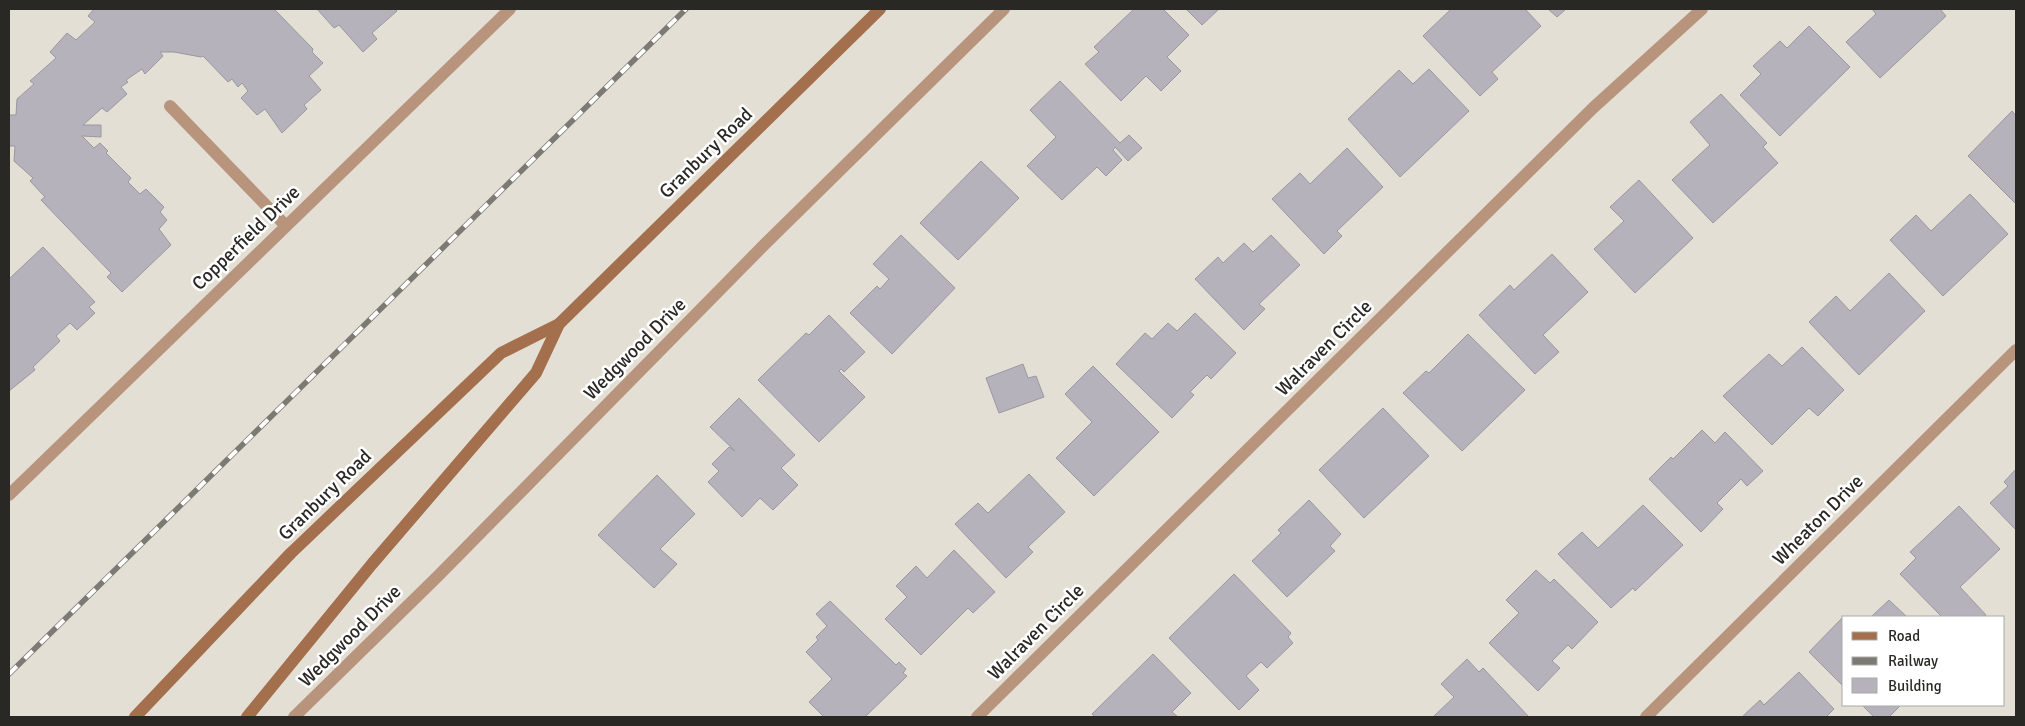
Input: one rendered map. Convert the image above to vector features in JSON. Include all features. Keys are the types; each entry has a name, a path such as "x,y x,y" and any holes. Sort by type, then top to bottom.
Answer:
{"main road":[{"name":"Granbury Road","path":"135,717 291,553 501,353 559,324 880,9"},
{"name":"Granbury Road","path":"247,717 372,564 536,374 559,324"}],"street":[{"name":"Copperfield Drive","path":"9,495 510,9"},
{"name":"Wedgwood Drive","path":"294,717 438,576 765,244 1004,9"},
{"name":"Walraven Circle","path":"977,717 1593,108 1702,9"},
{"path":"170,106 286,226"},
{"name":"Wheaton Drive","path":"1646,717 2016,350"}],"building":[{"path":"94,9 274,9 313,49 312,52 323,63 309,76 321,90 304,105 307,109 282,133 265,109 257,115 241,98 248,91 242,83 238,87 232,79 228,82 203,56 174,52 160,52 163,56 145,74 142,69 126,80 128,82 121,87 127,94 107,112 102,108 83,125 101,125 101,137 82,136 94,148 100,143 108,151 106,153 131,178 128,182 140,194 146,189 164,207 160,212 167,220 159,229 171,245 122,292 107,277 111,273 41,200 45,197 30,181 33,178 14,161 15,146 9,146 9,115 16,115 17,99 34,84 30,81 56,58 50,52 67,33 76,40 95,22 88,16"},
{"path":"317,9 395,9 397,11 372,33 377,39 363,52 339,25 334,28"},
{"path":"1134,9 1163,9 1189,35 1167,57 1181,71 1161,91 1146,76 1121,101 1085,64 1099,52 1094,47"},
{"path":"1186,9 1219,9 1202,25"},
{"path":"1451,9 1525,9 1541,26 1492,72 1498,79 1480,96 1423,36"},
{"path":"1548,9 1566,9 1557,17"},
{"path":"1872,9 1940,9 1946,16 1880,78 1846,42 1876,14"},
{"path":"1809,26 1850,67 1780,136 1740,95 1761,74 1753,66 1780,41 1787,48"},
{"path":"1429,69 1469,111 1400,177 1348,119 1399,70 1413,84"},
{"path":"1060,81 1120,143 1129,135 1142,148 1128,161 1115,147 1113,150 1122,160 1106,176 1097,167 1062,200 1027,166 1056,137 1030,110"},
{"path":"1721,94 1767,143 1763,147 1778,163 1713,223 1672,180 1710,145 1690,122"},
{"path":"2012,111 2016,116 2016,204 1968,156"},
{"path":"1347,148 1383,187 1337,231 1342,236 1324,254 1272,199 1300,173 1310,184"},
{"path":"981,161 1019,198 958,260 920,223"},
{"path":"1639,180 1693,238 1635,293 1594,249 1624,221 1610,207"},
{"path":"1970,194 2008,234 1943,296 1890,240 1916,215 1931,231"},
{"path":"901,235 955,288 892,354 850,313 877,286 880,289 889,279 873,264"},
{"path":"1271,235 1300,265 1259,304 1265,309 1244,330 1195,279 1218,257 1223,263 1244,243 1253,252"},
{"path":"43,247 95,302 89,307 95,313 77,330 70,323 56,336 60,341 33,367 35,370 9,391 9,279"},
{"path":"1552,254 1588,292 1543,335 1559,352 1535,374 1479,315 1510,285 1514,290"},
{"path":"1889,273 1925,311 1859,375 1809,322 1836,296 1850,311"},
{"path":"1195,313 1236,353 1211,379 1207,375 1190,392 1194,395 1172,418 1116,364 1145,333 1152,339 1168,323 1177,331"},
{"path":"829,315 865,352 844,372 841,369 839,371 865,397 819,442 758,380 806,333 809,335"},
{"path":"1468,334 1525,390 1462,451 1403,393 1426,371 1429,373"},
{"path":"1802,347 1844,390 1818,416 1809,408 1772,445 1723,396 1769,354 1782,366"},
{"path":"1023,364 1028,378 1036,376 1044,397 999,413 986,378"},
{"path":"1093,366 1159,432 1094,496 1056,458 1092,422 1065,394"},
{"path":"739,398 795,455 781,468 798,485 773,510 760,498 742,517 708,482 719,471 712,464 729,447 735,451 710,427"},
{"path":"1383,408 1429,456 1364,518 1319,470"},
{"path":"1702,430 1715,443 1725,432 1763,471 1747,486 1741,479 1717,503 1723,509 1701,532 1649,479 1671,457 1673,459"},
{"path":"2016,469 2016,530 1990,503 2008,486 2004,482"},
{"path":"1029,474 1065,512 1028,547 1033,552 1006,578 955,524 978,503 988,513"},
{"path":"657,475 695,514 660,549 677,564 654,588 598,535"},
{"path":"1309,500 1341,534 1330,546 1335,551 1287,597 1252,561 1281,533 1278,530"},
{"path":"1643,505 1683,545 1635,591 1633,588 1611,608 1558,554 1582,532 1598,548"},
{"path":"1959,506 2000,549 1960,587 1986,615 1941,616 1900,574 1916,558 1910,552"},
{"path":"954,550 995,592 973,613 968,608 921,655 885,619 907,597 896,586 916,566 927,578"},
{"path":"1536,570 1550,583 1554,579 1598,622 1572,649 1568,645 1552,661 1560,668 1538,691 1489,643 1519,613 1506,600"},
{"path":"1234,574 1291,633 1288,637 1293,643 1267,668 1261,662 1246,676 1259,690 1239,710 1169,638"},
{"path":"1889,600 1906,616 1872,616"},
{"path":"830,601 896,665 899,662 906,669 903,673 907,676 865,717 824,717 809,702 832,679 806,652 818,640 816,637 827,626 816,614"},
{"path":"1842,618 1842,685 1809,652"},
{"path":"1153,654 1191,693 1172,712 1178,717 1095,717 1092,714"},
{"path":"1467,659 1479,672 1483,668 1529,717 1433,717 1454,697 1441,684"},
{"path":"1799,672 1834,709 1826,717 1742,717 1760,700 1764,705"},
{"path":"1863,706 1900,706 1889,717 1874,717"}],"railway":[{"path":"9,674 686,9"}]}
